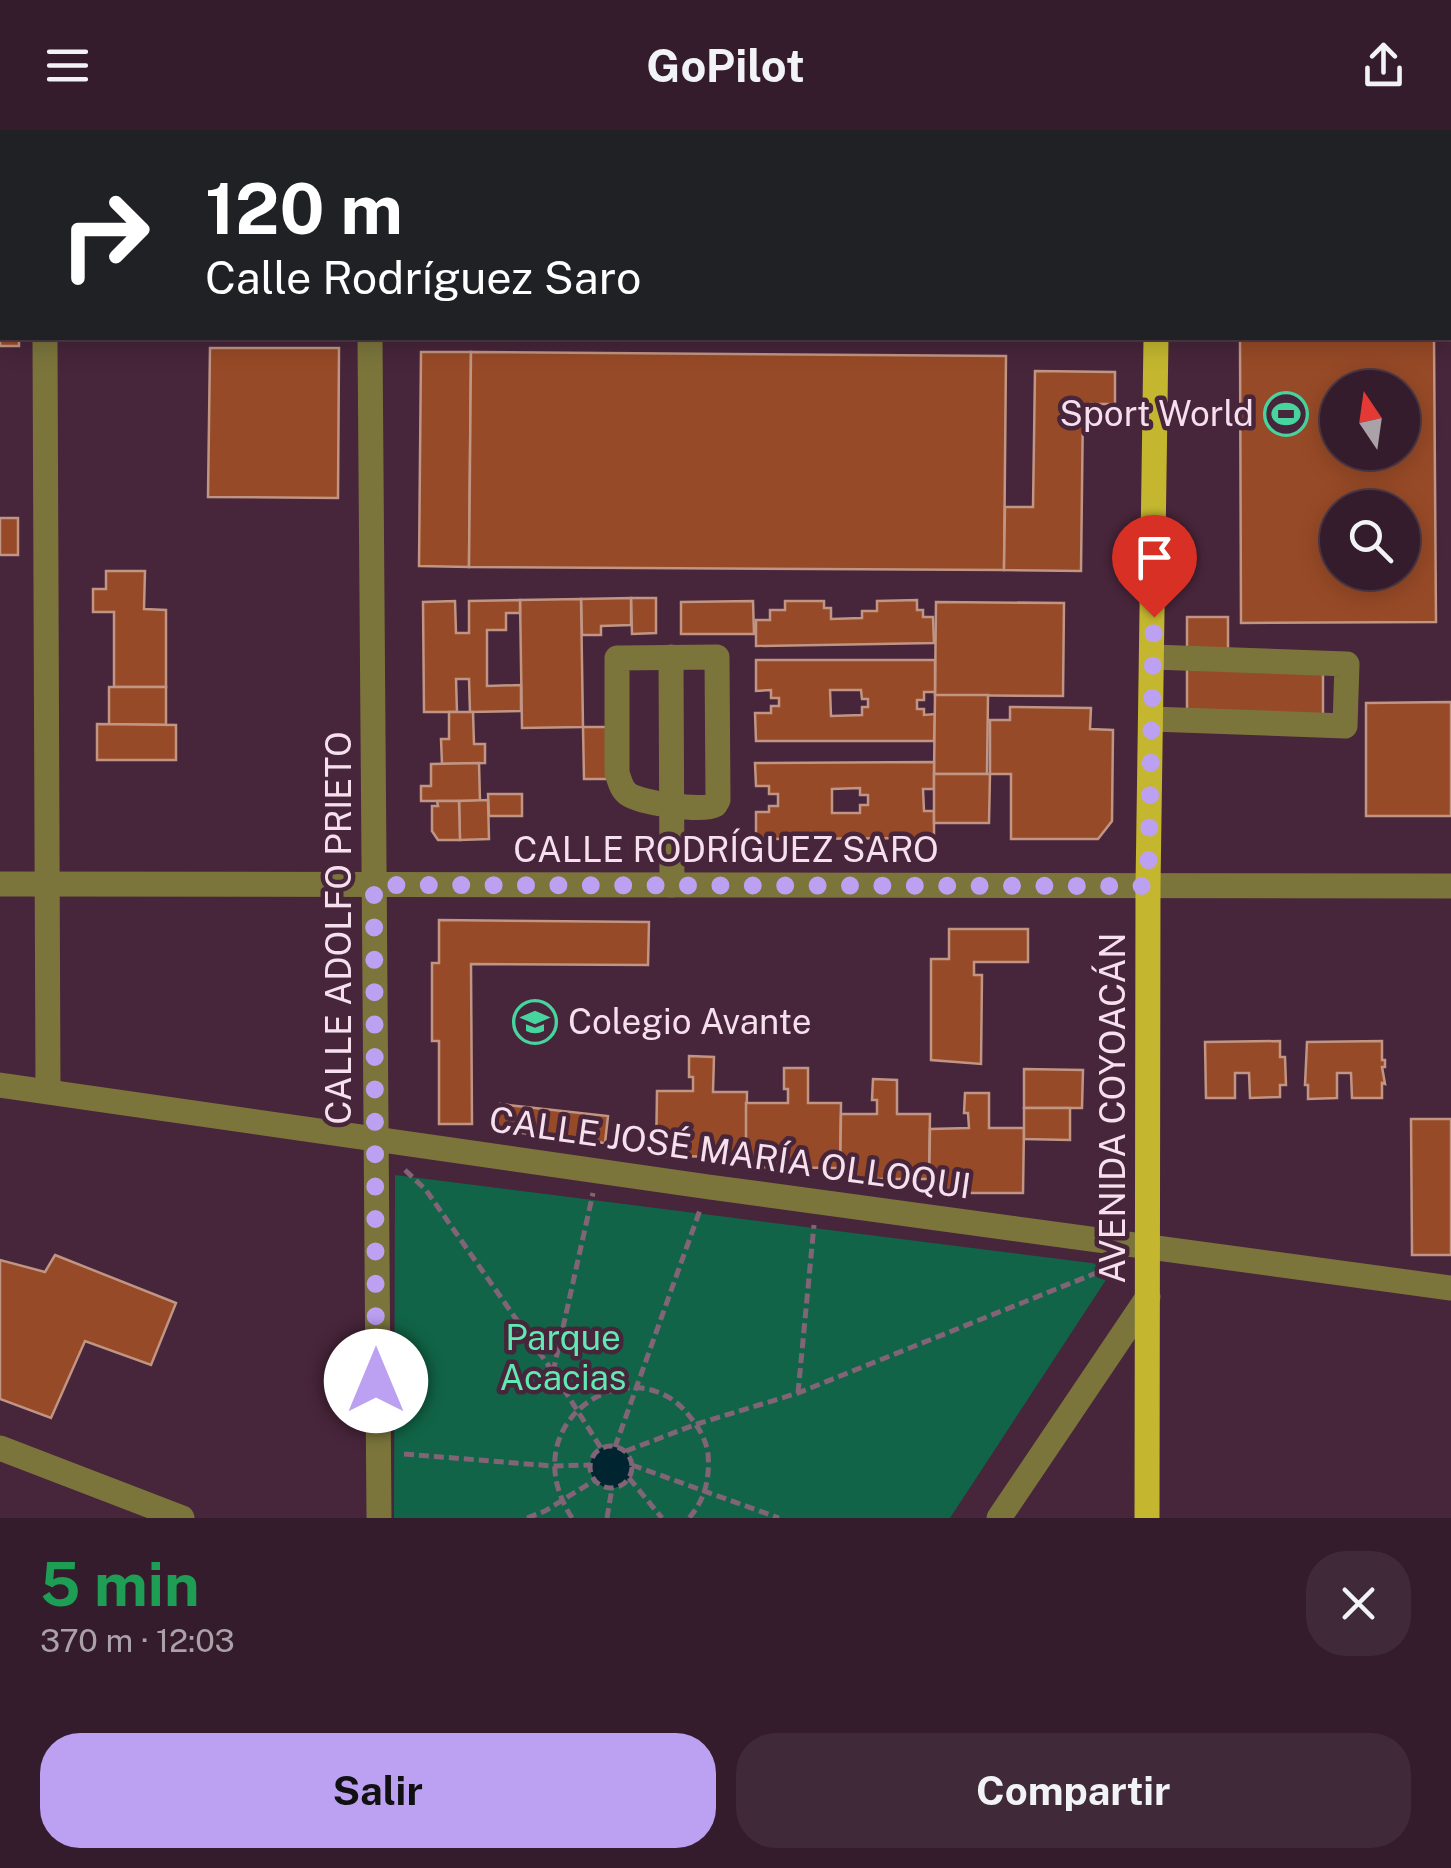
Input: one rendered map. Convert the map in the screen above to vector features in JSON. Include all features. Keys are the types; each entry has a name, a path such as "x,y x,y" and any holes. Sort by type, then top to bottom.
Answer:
{"main road":[{"name":"AVENIDA COYOACÁN","path":"1147,1518 1148,886 1156,340"}],"street":[{"path":"46,340 48,1091"},
{"name":"CALLE ADOLFO PRIETO","path":"370,340 379,1518"},
{"path":"671,656 672,885"},
{"path":"717,657 718,800 707,809 672,804 637,798 626,792 617,773 616,658 717,657"},
{"path":"1151,719 1345,726 1348,664 1153,657"},
{"name":"CALLE RODRÍGUEZ SARO","path":"0,884 1451,886"},
{"name":"CALLE JOSÉ MARÍA OLLOQUI","path":"0,1084 374,1140 1451,1288"},
{"path":"999,1518 1148,1297"},
{"path":"0,1448 182,1518"}],"path":[{"path":"374,1140 426,1190 554,1372 602,1448"},
{"path":"554,1372 598,1171"},
{"path":"615,1446 709,1186"},
{"path":"798,1393 814,1221"},
{"path":"626,1451 798,1393 1102,1271 1148,1246"},
{"path":"572,1518 561,1501 553,1466 564,1426 596,1397 636,1388 662,1395 682,1407 697,1424 707,1446 710,1469 705,1492 689,1518"},
{"path":"590,1466 602,1448 615,1446 626,1451 632,1465 629,1478 612,1488"},
{"path":"376,1452 590,1466"},
{"path":"632,1465 779,1518"},
{"path":"590,1466 595,1480 612,1488"},
{"path":"629,1478 662,1518"},
{"path":"526,1518 544,1515 595,1480"},
{"path":"608,1518 612,1488"}],"green space":[{"name":"Parque Acacias","path":"395,1175 1115,1266 950,1518 394,1518"}],"water":[{"path":"611,1446 626,1452 632,1467 626,1482 611,1488 596,1482 590,1467 596,1452"}],"building":[{"path":"0,340 19,340 19,346 0,346"},
{"path":"1240,340 1434,340 1436,622 1241,623"},
{"path":"210,348 339,348 338,498 208,497"},
{"path":"421,352 471,352 469,567 419,566"},
{"path":"471,352 1006,356 1004,570 469,567"},
{"path":"1035,371 1115,372 1115,404 1083,404 1081,571 1004,570 1005,507 1033,507"},
{"path":"0,518 18,518 18,555 0,555"},
{"path":"106,571 145,571 144,609 166,610 166,687 114,687 114,612 93,612 93,589 106,589"},
{"path":"631,598 656,598 656,633 632,634"},
{"path":"631,598 631,625 601,626 601,635 582,635 581,599"},
{"path":"581,599 583,727 522,728 520,600"},
{"path":"520,600 520,613 506,613 506,630 487,630 487,686 521,685 521,711 470,712 469,679 456,679 457,712 424,712 423,602 455,601 456,633 469,633 469,601"},
{"path":"917,600 917,610 923,610 923,617 933,617 934,643 756,646 756,620 770,620 770,610 785,610 785,601 824,601 824,608 831,608 831,619 862,618 862,611 877,611 877,601"},
{"path":"753,601 754,634 681,634 681,602"},
{"path":"936,602 1064,603 1063,696 935,695"},
{"path":"1187,617 1228,617 1228,660 1323,660 1323,732 1187,711"},
{"path":"756,660 935,660 935,692 924,692 924,700 917,700 917,709 924,709 924,715 935,714 934,741 756,741 755,713 771,713 771,706 779,706 779,698 771,698 771,690 756,691","holes":["830,690 861,690 862,699 868,699 862,715 831,716"]},
{"path":"109,687 166,687 166,725 109,724"},
{"path":"935,695 988,695 987,774 934,774"},
{"path":"1451,702 1451,816 1366,816 1366,703"},
{"path":"1010,707 1091,708 1090,729 1113,730 1112,821 1098,839 1011,839 1011,774 990,774 990,720 1010,720"},
{"path":"449,712 473,712 474,744 485,744 485,763 442,764 441,739 449,739"},
{"path":"97,724 176,725 176,760 97,760"},
{"path":"583,727 607,727 607,779 584,779"},
{"path":"934,762 934,789 923,789 924,811 934,811 934,838 756,839 756,812 769,812 769,806 778,806 778,794 769,794 769,786 756,786 755,763","holes":["860,788 860,795 868,795 868,805 860,805 860,813 832,813 832,789"]},
{"path":"479,763 480,801 421,801 421,786 431,786 431,764"},
{"path":"934,774 990,774 989,823 934,823"},
{"path":"488,794 522,794 522,816 489,816"},
{"path":"488,800 489,839 460,840 459,801"},
{"path":"437,801 459,801 460,840 438,840 432,831 432,806 438,806"},
{"path":"439,920 649,922 648,965 471,964 472,1124 439,1124 439,1041 432,1041 432,963 439,963"},
{"path":"949,929 1028,929 1028,962 974,962 974,975 982,975 981,1064 931,1060 931,959 949,959"},
{"path":"1280,1041 1286,1085 1280,1085 1280,1097 1250,1098 1249,1073 1235,1073 1235,1098 1206,1098 1205,1042"},
{"path":"1382,1041 1382,1098 1352,1098 1351,1073 1337,1073 1337,1098 1308,1099 1307,1042"},
{"path":"689,1056 714,1057 713,1092 747,1092 746,1157 656,1156 657,1091 693,1091"},
{"path":"784,1068 808,1068 808,1103 841,1103 840,1168 746,1167 746,1103 788,1103"},
{"path":"1024,1069 1083,1070 1082,1108 1024,1108"},
{"path":"873,1079 897,1080 897,1114 930,1114 929,1179 840,1179 841,1114 877,1114 877,1100 872,1100"},
{"path":"965,1093 989,1093 989,1128 1024,1128 1023,1193 929,1193 930,1129 969,1128 968,1113 964,1113"},
{"path":"500,1104 608,1116 605,1143 497,1130"},
{"path":"1024,1108 1070,1108 1070,1140 1024,1139"},
{"path":"1411,1119 1451,1119 1451,1255 1412,1255"},
{"path":"55,1255 176,1303 151,1365 85,1341 51,1418 0,1399 0,1260 45,1272"}],"place":[{"name":"Sport World","path":"1286,414"},
{"name":"Colegio Avante","path":"535,1022"}],"route":[{"path":"376,1381 374,885 1148,886 1154,617"}]}
